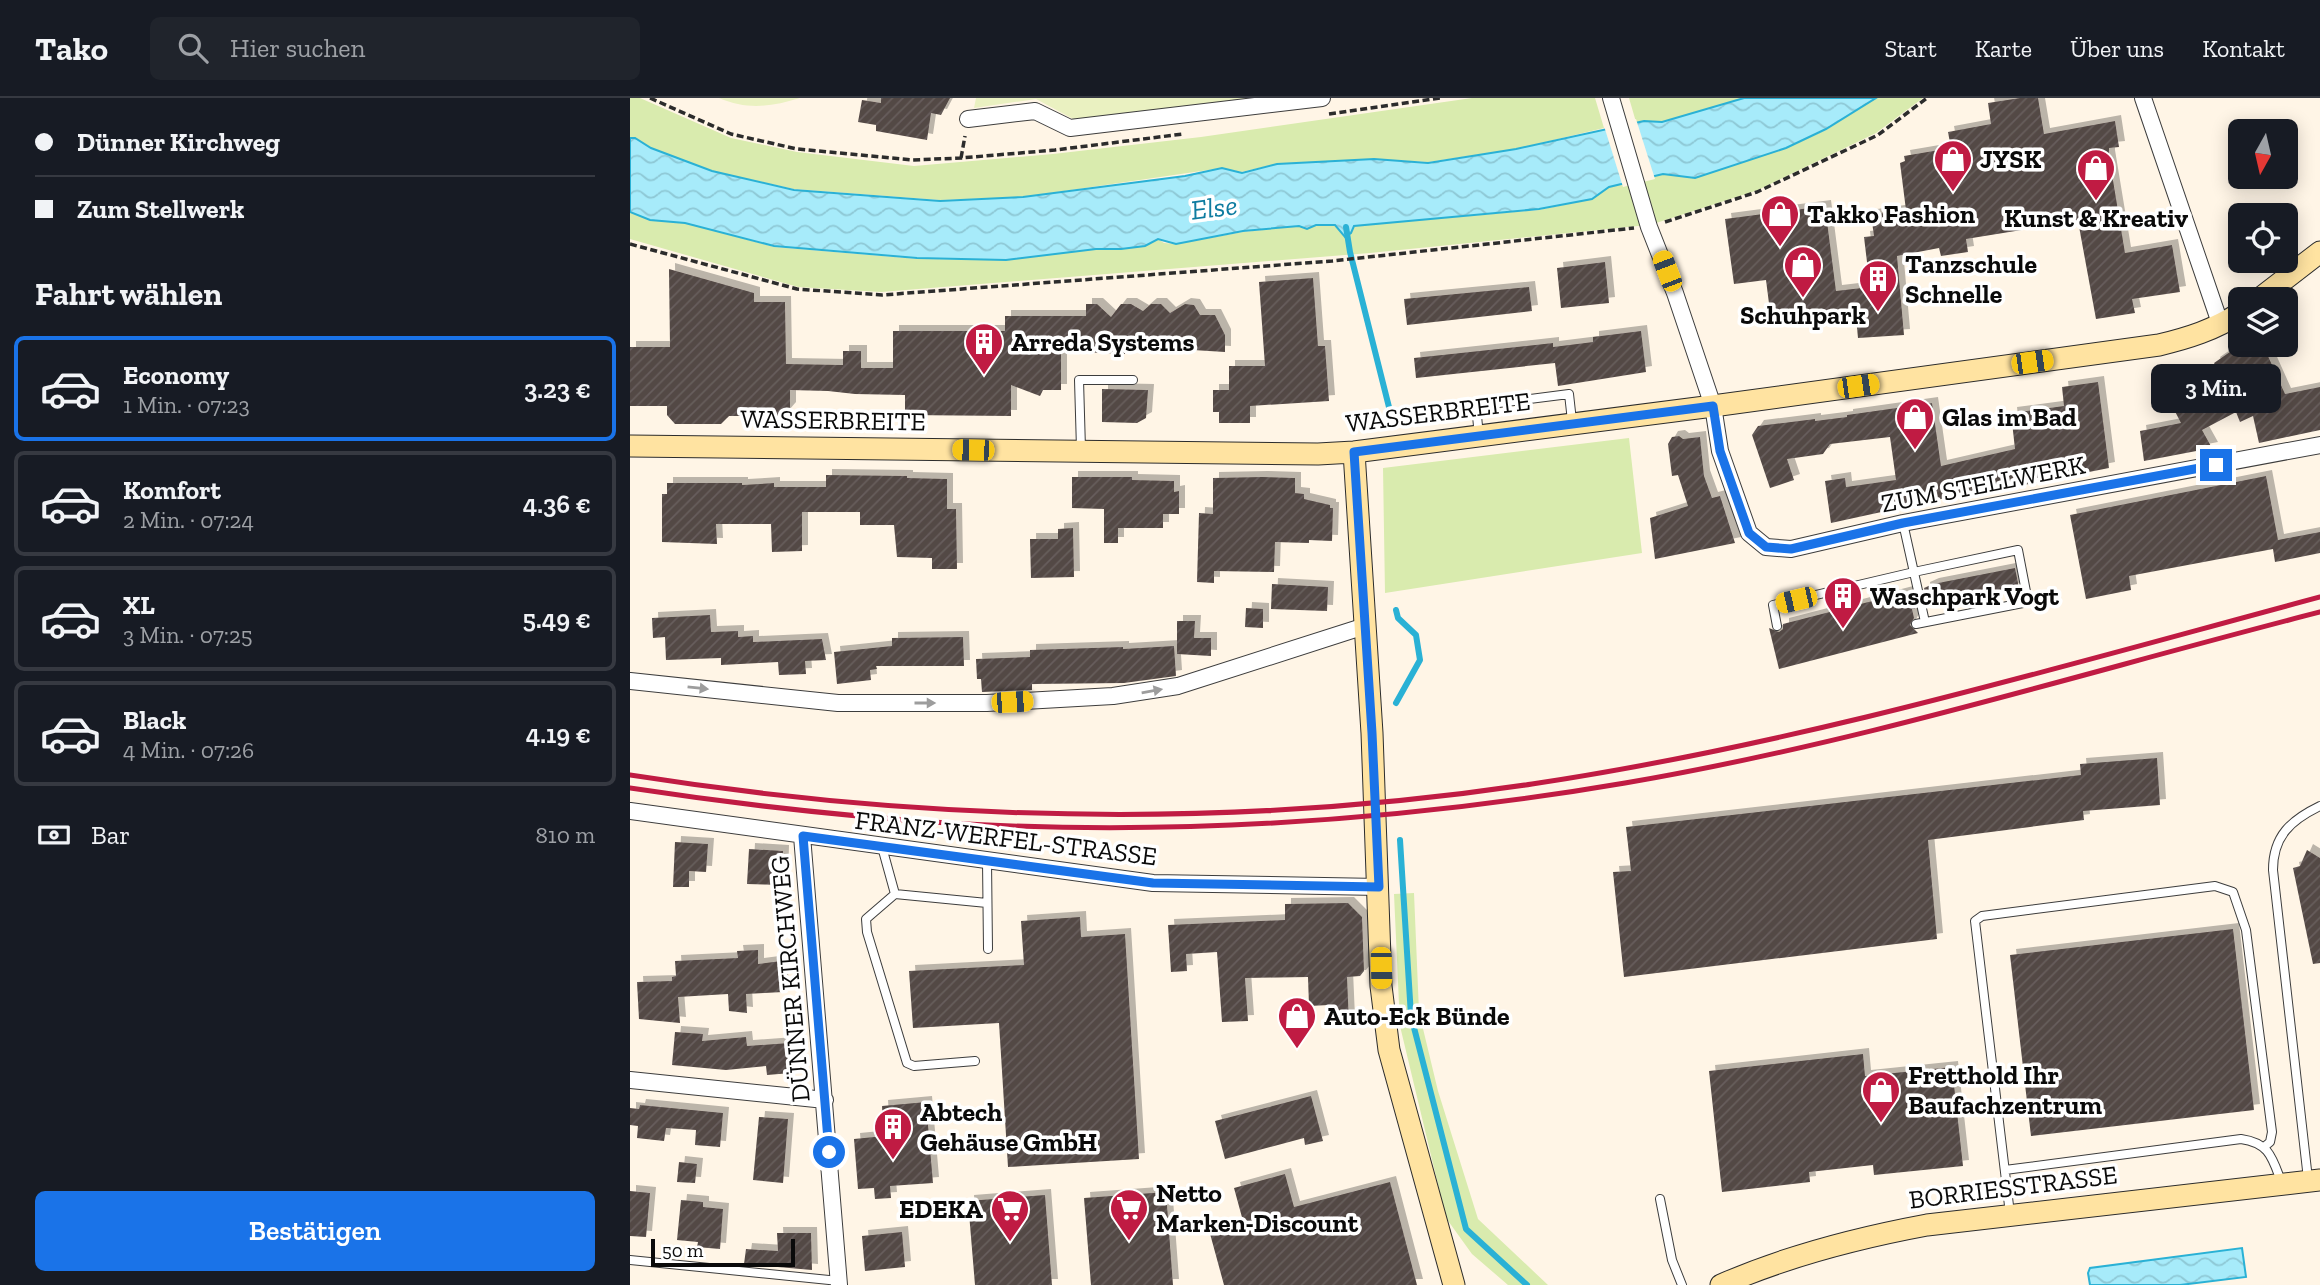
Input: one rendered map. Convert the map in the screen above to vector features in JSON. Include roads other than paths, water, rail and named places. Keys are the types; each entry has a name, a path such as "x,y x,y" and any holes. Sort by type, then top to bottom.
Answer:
{"main road":[{"path":"2275,287 2320,252"},
{"name":"WASSERBREITE","path":"630,446 1318,454 1354,452 2158,345 2190,337 2228,321"},
{"path":"1354,452 1379,887 1381,986 1389,1050 1454,1285"},
{"name":"BORRIESSTRASSE","path":"1721,1285 1805,1254 1941,1222 2314,1180"}],"street":[{"path":"968,119 1035,111 1070,128 1322,98"},
{"name":"ZUM STELLWERK","path":"1611,98 1647,219 1713,406 1720,451 1749,533 1766,547 1791,549 1903,523 2320,445"},
{"path":"2143,98 2221,326"},
{"path":"630,681 838,703 986,703 1113,696 1178,686 1365,626"},
{"name":"FRANZ-WERFEL-STRASSE","path":"630,811 1153,883 1379,887"},
{"name":"DÜNNER KIRCHWEG","path":"803,836 839,1283"},
{"path":"630,1080 825,1100"}],"lane":[{"path":"1081,451 1079,380 1133,380"},
{"path":"1479,436 1476,406 1489,404 1569,394 1572,424"},
{"path":"1777,626 1773,606 1914,572 2018,550 2028,602 1920,623 1914,572 1903,523"},
{"path":"2314,1180 2273,870 2273,852 2291,825 2320,806"},
{"path":"882,847 895,894"},
{"path":"986,861 988,949"},
{"path":"2010,1214 1975,921 1982,916 2215,886 2233,892 2246,930 2272,1132 2270,1142 2263,1147"},
{"path":"975,1061 914,1066 906,1063 867,932 866,919 895,894 987,903"},
{"path":"2004,1170 2241,1139 2253,1141 2263,1147 2272,1157 2282,1184"},
{"path":"1660,1199 1672,1260 1682,1285"},
{"path":"630,1260 839,1283"}],"water":[{"name":"Else","path":"1744,98 1876,98 1826,129 1786,148 1695,178 1663,174 1609,187 1592,199 1539,209 1354,226 1351,233 1345,237 1335,225 1316,225 1307,229 1299,226 1243,231 1176,244 1158,239 1145,246 1006,260 917,258 774,246 685,223 650,220 630,212 630,138 712,171 794,190 940,201 1023,197 1185,176 1222,168 1242,173 1277,164 1374,159 1428,163 1516,149 1644,121 1662,122"},
{"path":"2242,1248 2246,1277 2180,1285 2090,1285 2090,1268"}],"waterway":[{"path":"1346,227 1393,423"},
{"path":"1396,610 1398,618 1416,635 1420,660 1396,703"},
{"path":"1400,840 1411,1016 1466,1229 1527,1285"}],"railway":[{"path":"630,775 855,803 1081,814 1307,808 1420,798 1532,784 1632,767 1830,726 2320,597"},
{"path":"630,788 828,813 1032,827 1202,826 1372,816 1541,796 1713,767 1974,705 2320,612"}],"place":[{"name":"JYSK","path":"1953,193"},
{"name":"Kunst & Kreativ","path":"2096,202"},
{"name":"Takko Fashion","path":"1780,248"},
{"name":"Schuhpark","path":"1803,299"},
{"name":"Tanzschule Schnelle","path":"1878,313"},
{"name":"Arreda Systems","path":"984,376"},
{"name":"Glas im Bad","path":"1915,451"},
{"name":"Waschpark Vogt","path":"1843,630"},
{"name":"Auto-Eck Bünde","path":"1297,1050"},
{"name":"Fretthold Ihr Baufachzentrum","path":"1881,1124"},
{"name":"Abtech Gehäuse GmbH","path":"893,1161"},
{"name":"Netto Marken-Discount","path":"1129,1242"},
{"name":"EDEKA","path":"1010,1243"}]}
